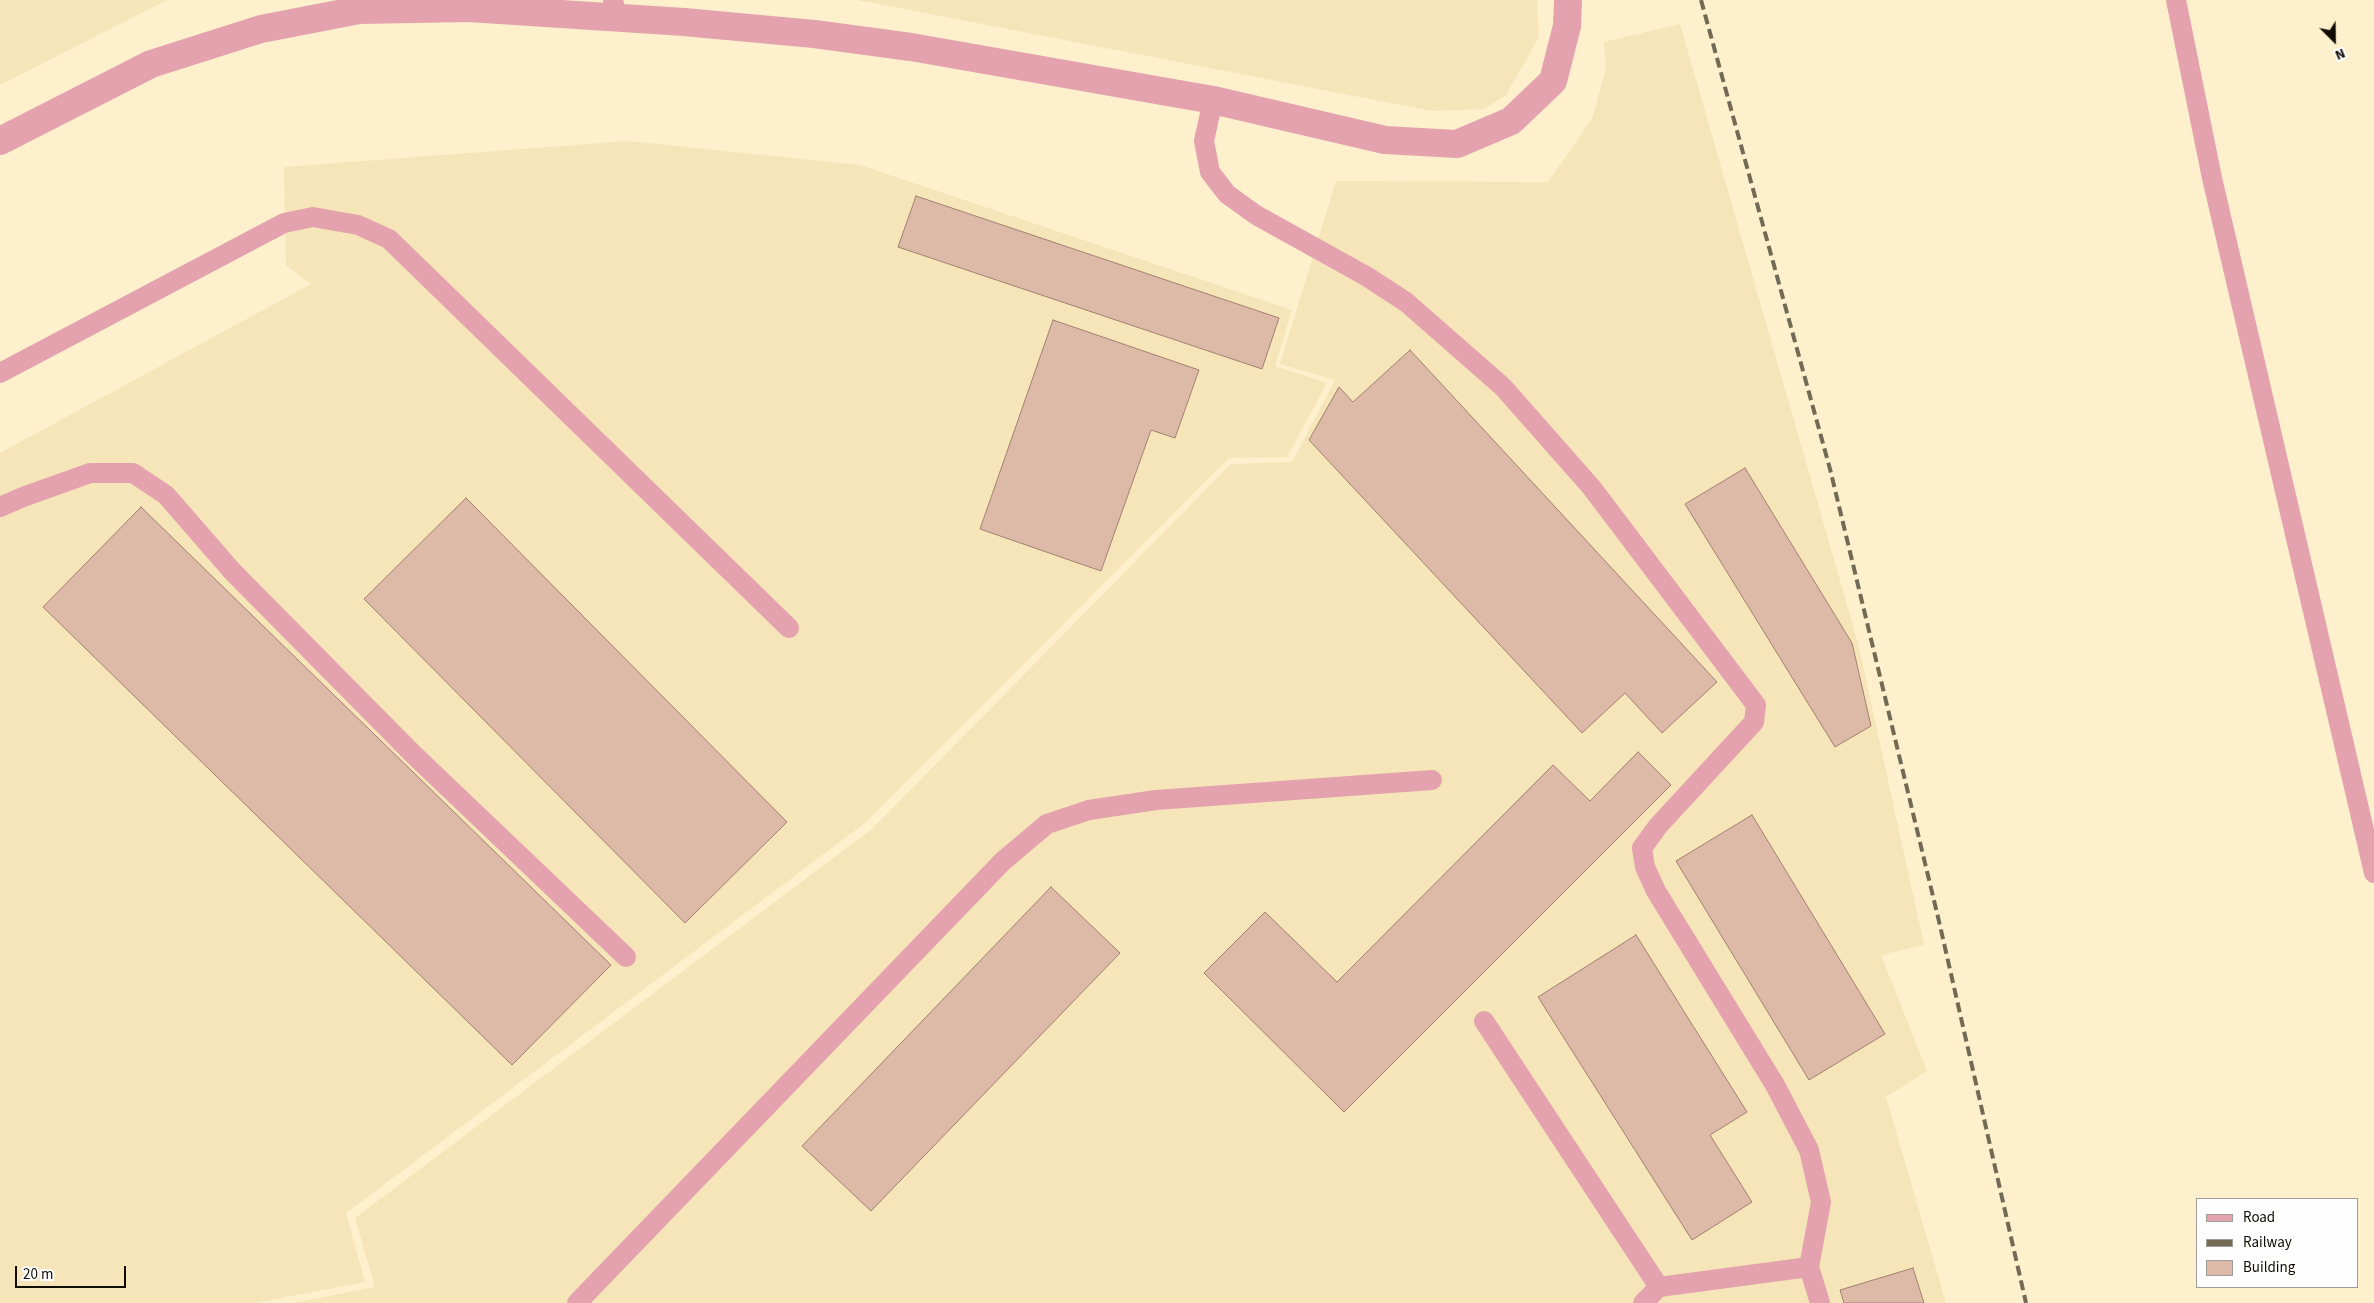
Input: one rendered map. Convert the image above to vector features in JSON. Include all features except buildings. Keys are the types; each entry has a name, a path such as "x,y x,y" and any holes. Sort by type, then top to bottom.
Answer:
{"street":[{"path":"0,141 151,64 261,29 359,10 469,8 615,9 911,47 1213,100 1385,140 1457,144 1511,122 1553,81 1567,26 1568,0"}],"lane":[{"path":"2176,0 2212,178 2374,874"},
{"path":"1213,100 1204,142 1210,172 1228,194 1256,215 1366,276 1406,302 1503,387 1592,488 1756,705 1754,722 1658,826 1642,848 1645,867 1656,891 1775,1085 1809,1150 1821,1202 1809,1267 1820,1303"},
{"path":"0,373 284,223 313,217 358,225 389,239 789,628"},
{"path":"0,507 23,496 90,473 133,473 166,494 232,570 406,746 626,957"},
{"path":"577,1303 1003,861 1047,824 1089,810 1156,800 1432,780"},
{"path":"1484,1021 1659,1287"},
{"path":"1643,1303 1659,1287 1809,1267"}],"shaded area":[{"path":"0,0 167,0 0,85"},
{"path":"858,0 1537,0 1539,37 1506,95 1484,109 1432,111"},
{"path":"1680,24 1858,643 1924,945 1881,955 1927,1071 1886,1097 1946,1303 293,1303 375,1287 355,1218 872,829 1231,464 1292,462 1335,380 1280,364 1336,181 1548,182 1592,119 1606,68 1604,42"},
{"path":"628,141 860,165 1292,310 1275,366 1327,383 1287,457 1229,458 865,823 346,1213 365,1282 255,1303 0,1303 0,453 311,284 286,265 284,167"}],"railway":[{"path":"1701,0 1830,469 1938,917 2026,1303"}]}
